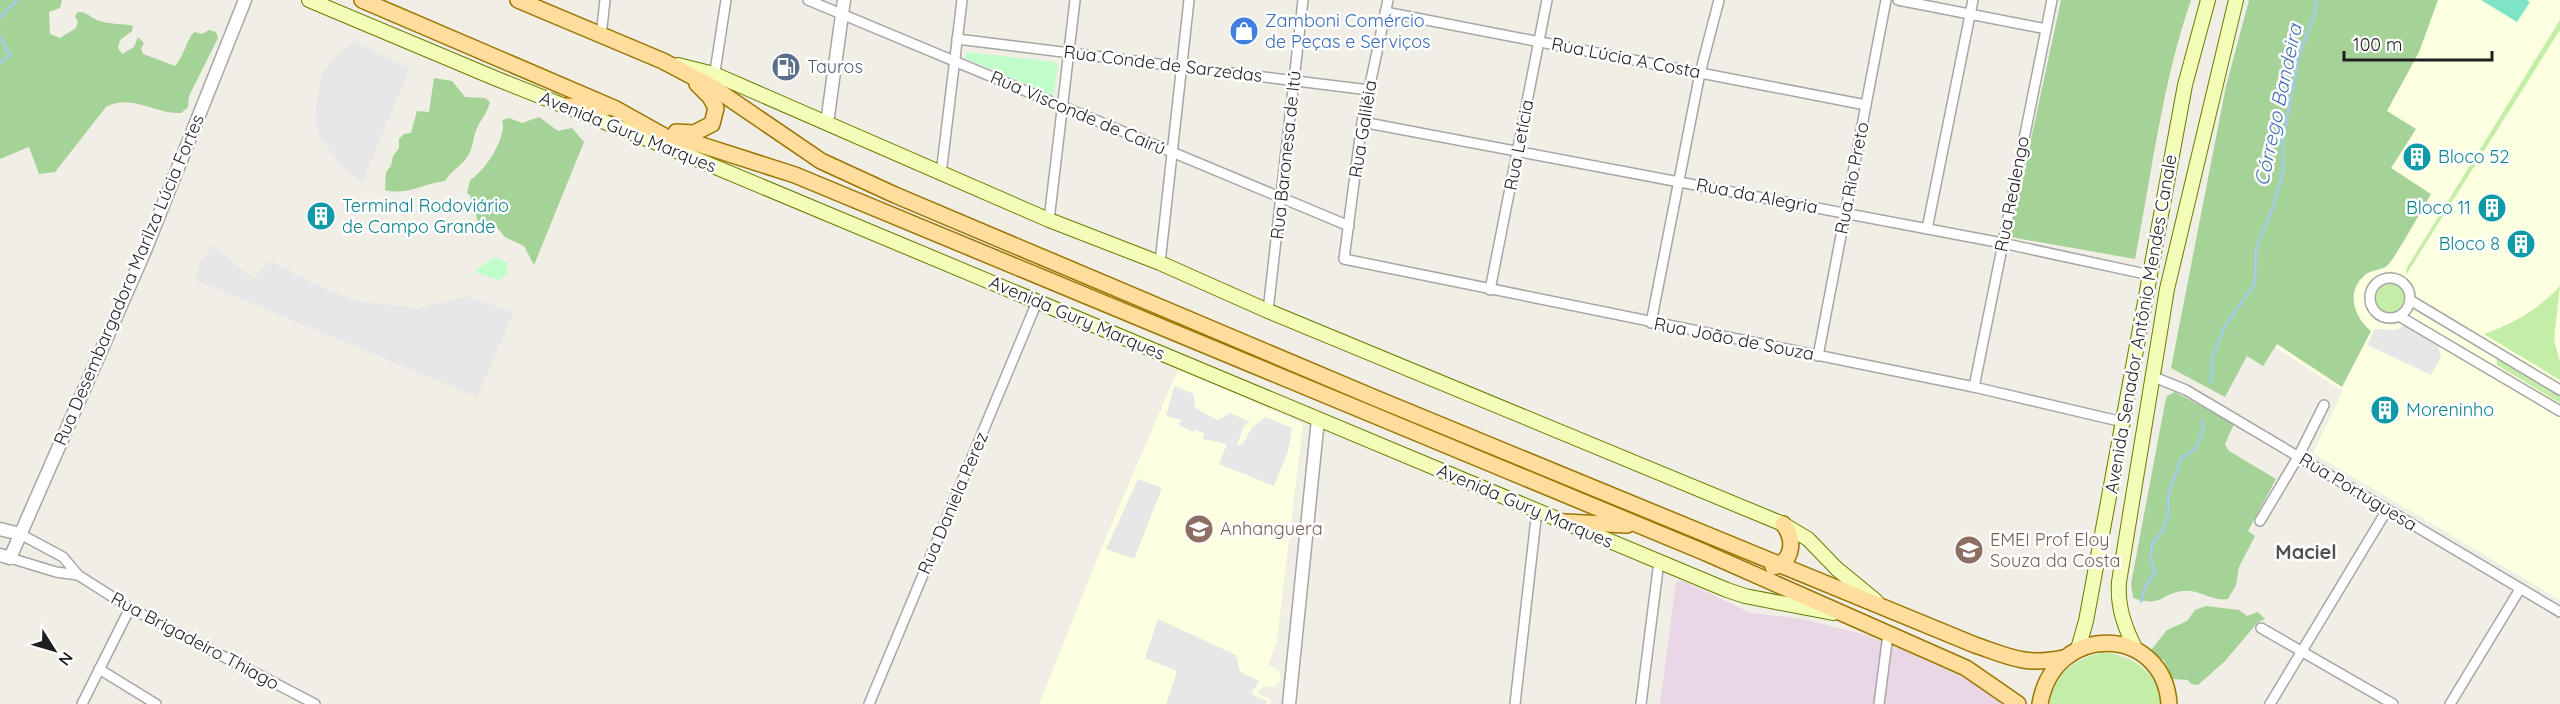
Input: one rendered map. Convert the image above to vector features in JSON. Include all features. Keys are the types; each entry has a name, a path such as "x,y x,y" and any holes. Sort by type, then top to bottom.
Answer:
{"main road":[{"name":"Avenida Gury Marques","path":"309,0 1745,596 1850,616"},
{"name":"Avenida Gury Marques","path":"362,0 616,109 666,137 692,142 795,175 1706,553 1978,674 2018,704"},
{"path":"518,0 663,61 827,123 1049,220 1160,263 1269,311 1783,524 1808,539 1837,569 1885,609"},
{"name":"Avenida Senador Antônio Mendes Canale","path":"2078,649 2086,621 2185,85 2208,0"},
{"name":"Avenida Senador Antônio Mendes Canale","path":"2136,650 2125,627 2118,597 2167,289 2236,0"},
{"path":"649,128 694,133 705,130 712,124 716,108 702,88 663,61"},
{"path":"714,81 805,152 856,178 1375,398 1975,645 2025,662 2038,663 2063,658"},
{"path":"567,106 616,109"},
{"path":"666,137 677,151"},
{"path":"2150,275 2164,279 2167,289"},
{"path":"2140,328 2143,369 2154,377"},
{"path":"1564,522 1638,525"},
{"path":"1706,553 1760,569 1780,565 1787,558 1792,543 1783,524"},
{"path":"2040,704 2043,688 2051,672 2063,658 2078,649 2107,643 2136,650 2155,666 2162,677 2171,703"}],"street":[{"name":"Rua Desembargadora Marilza Lúcia Fortes","path":"5,557 20,534 144,253 245,0"},
{"path":"601,36 605,0"},
{"path":"716,108 714,81 726,0"},
{"name":"Rua Visconde de Cairú","path":"808,0 1349,226"},
{"path":"827,123 844,0"},
{"path":"940,174 962,0"},
{"path":"1049,220 1075,0"},
{"path":"1160,263 1189,0"},
{"name":"Rua Baronesa de Itú","path":"1269,311 1303,0"},
{"name":"Rua Galiléia","path":"1344,259 1362,122 1388,0"},
{"name":"Rua Letícia","path":"1490,290 1547,0"},
{"path":"1651,322 1700,73 1719,0"},
{"name":"Rua Rio Preto","path":"1818,356 1886,0"},
{"path":"1898,0 2046,29"},
{"path":"1927,229 1973,0"},
{"name":"Rua Realengo","path":"1974,387 2052,0"},
{"name":"Rua Lúcia A Costa","path":"1385,12 1866,105"},
{"name":"Rua Conde de Sarzedas","path":"957,39 1369,90"},
{"name":"Rua da Alegria","path":"1362,122 2002,243 2150,275"},
{"name":"Rua João de Souza","path":"1344,259 1974,387 2123,422"},
{"path":"2395,278 2406,285 2410,300 2408,308 2399,316 2387,318 2376,312 2371,300 2373,288 2382,279 2395,278"},
{"path":"2410,300 2560,390"},
{"name":"Rua Daniela Perez","path":"869,704 1037,302"},
{"path":"2399,316 2560,411"},
{"path":"2458,350 2466,334"},
{"name":"Rua Portuguesa","path":"2154,377 2186,390 2560,612"},
{"path":"2260,520 2298,457 2324,405"},
{"path":"1289,704 1318,419"},
{"path":"1515,704 1537,510"},
{"path":"2270,704 2387,510"},
{"name":"Rua Brigadeiro Thiago","path":"0,529 20,534 63,557 78,575 129,608 315,704"},
{"name":"Rua Brigadeiro Thiago","path":"5,557 56,572 78,575"},
{"path":"1641,704 1659,561"},
{"path":"2451,704 2520,589"},
{"path":"82,704 129,608"},
{"path":"2261,628 2393,704"},
{"path":"1879,704 1888,634"},
{"path":"99,669 156,704"}],"shaded area":[{"path":"2249,0 2560,0 2560,600 2313,453 2343,391 2258,336 2171,368 2226,86"},
{"path":"354,41 410,68 362,183 338,162 319,135 315,119 322,75 332,60"},
{"path":"213,245 253,279 270,261 321,287 357,301 416,308 467,296 514,312 477,397 196,280 200,263"},
{"path":"2405,325 2438,345 2441,357 2431,375 2367,345 2375,329 2396,330"},
{"name":"Anhanguera","path":"1179,367 1303,424 1277,640 1268,666 1279,670 1281,680 1274,687 1263,686 1257,694 1270,699 1269,704 1039,704 1099,554"},
{"path":"1174,386 1194,394 1195,408 1218,420 1230,413 1250,422 1244,426 1237,445 1243,444 1252,427 1266,417 1292,428 1288,451 1274,486 1219,464 1227,444 1203,439 1204,433 1196,430 1193,432 1177,424 1182,420 1166,416"},
{"path":"1138,479 1162,488 1134,559 1106,549"},
{"path":"1681,580 1751,613 1803,619 1870,636 1991,689 2006,704 1660,704 1676,582"},
{"path":"1158,619 1236,655 1240,672 1259,681 1251,694 1267,701 1267,704 1166,704 1177,671 1145,658"}],"green space":[{"path":"0,0 62,0 60,8 49,12 50,34 60,38 76,28 78,22 75,16 78,12 104,22 133,26 132,31 120,40 118,48 122,54 134,47 138,37 144,43 141,49 143,54 175,66 194,32 202,34 209,30 216,32 218,38 189,96 188,107 181,113 134,103 115,103 106,107 55,172 39,174 29,147 0,159"},
{"path":"2061,0 2191,0 2165,96 2135,259 2010,237"},
{"path":"2249,0 2438,0 2419,52 2387,111 2416,129 2391,168 2431,194 2391,262 2365,275 2355,289 2356,312 2371,331 2342,387 2277,344 2263,366 2247,356 2225,397 2171,368 2226,86"},
{"path":"2481,0 2527,0 2530,2 2517,22"},
{"path":"2560,20 2560,30 2406,275 2406,269"},
{"path":"967,52 1055,62 1058,66 1054,92 1051,95 965,58"},
{"path":"434,78 452,81 465,97 485,98 490,102 477,128 470,151 465,160 445,181 408,190 385,190 386,172 399,148 399,139 404,134 411,133 417,111 429,112"},
{"path":"539,117 558,131 572,128 584,142 534,265 524,246 505,237 495,225 477,221 476,211 469,207 471,196 467,193 470,180 482,170 498,144 502,135 502,120 509,118 522,123"},
{"path":"494,257 508,263 507,275 498,280 475,271"},
{"path":"2390,283 2401,287 2405,298 2401,309 2390,313 2379,309 2375,298 2379,287"},
{"path":"2560,286 2554,340 2560,362 2560,380 2484,334 2525,315"},
{"path":"2497,358 2560,396 2560,403 2497,365"},
{"path":"2175,392 2234,424 2225,444 2229,451 2276,479 2248,531 2255,536 2239,567 2236,585 2228,599 2216,599 2189,591 2176,592 2156,601 2133,598 2131,584 2165,403 2167,396"},
{"path":"2206,606 2239,610 2247,616 2258,612 2265,619 2258,622 2225,661 2198,685 2191,684 2188,680 2172,679 2164,660 2157,658 2151,650 2167,630 2187,621 2195,610"},
{"path":"2104,652 2125,658 2143,668 2155,683 2161,704 2050,704 2055,684 2068,669 2085,658"}],"waterway":[{"path":"0,18 17,0"},
{"name":"Córrego Bandeira","path":"2211,382 2212,359 2224,328 2255,283 2256,249 2274,204 2283,172 2283,140 2299,55 2314,16 2317,0"},
{"path":"0,37 10,55 0,63"},
{"name":"Córrego Bandeira","path":"2141,601 2146,585 2155,573 2151,559 2152,544 2163,530 2169,513 2168,495 2181,459 2196,448 2203,430 2202,421"}],"place":[{"name":"Zamboni Comércio de Peças e Serviços","path":"1244,31"},
{"name":"Tauros","path":"786,67"},
{"name":"Bloco 52","path":"2417,157"},
{"name":"Bloco 11","path":"2492,208"},
{"name":"Terminal Rodoviário de Campo Grande","path":"321,216"},
{"name":"Bloco 8","path":"2521,244"},
{"name":"Moreninho","path":"2385,410"},
{"name":"Anhanguera","path":"1199,529"},
{"name":"EMEI Prof Eloy Souza da Costa","path":"1969,550"}],"district":[{"name":"Maciel","path":"2306,552"}]}
